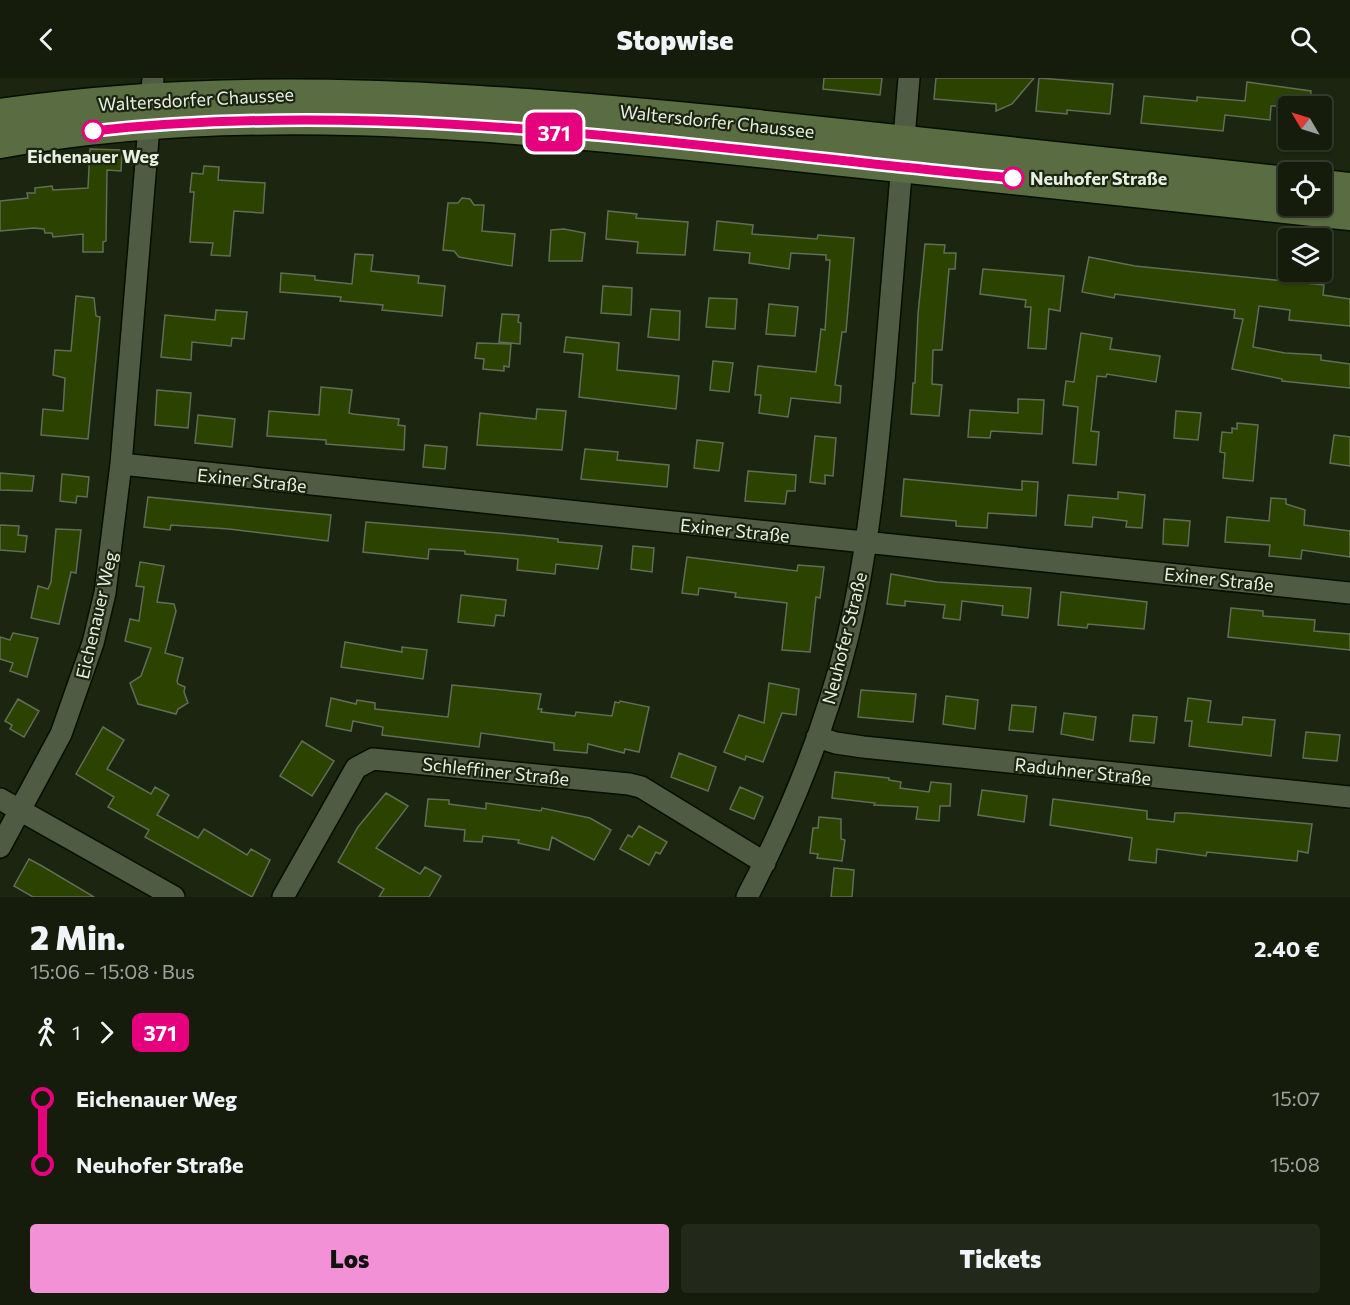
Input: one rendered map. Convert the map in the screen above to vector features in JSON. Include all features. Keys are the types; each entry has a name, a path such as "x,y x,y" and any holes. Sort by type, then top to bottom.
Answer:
{"main road":[{"name":"Waltersdorfer Chaussee","path":"0,114 151,101 333,93 450,97 903,154 1350,215"},
{"name":"Waltersdorfer Chaussee","path":"0,143 151,101"},
{"name":"Waltersdorfer Chaussee","path":"903,154 1278,181"},
{"path":"1332,186 1350,188"}],"street":[{"name":"Neuhofer Straße","path":"747,897 765,863 817,737 844,648 866,543 879,432 909,78"},
{"name":"Eichenauer Weg","path":"0,847 61,734 93,643 112,545 121,464 151,101"},
{"name":"Exiner Straße","path":"121,464 1350,593"},
{"name":"Raduhner Straße","path":"817,737 836,744 1350,797"},
{"name":"Schleffiner Straße","path":"282,897 356,768 373,759 635,786 765,863"},
{"path":"0,799 174,897"}],"building":[{"path":"824,78 882,78 880,95 823,89"},
{"path":"936,78 1034,78 1012,104 996,111 996,104 934,99"},
{"path":"1039,78 1113,84 1110,114 1067,110 1067,114 1036,111"},
{"path":"1247,82 1311,91 1311,96 1278,96 1278,106 1271,106 1270,120 1225,115 1223,131 1141,123 1144,96 1197,101 1197,97 1245,101"},
{"path":"90,149 122,150 121,171 107,170 106,241 103,242 103,252 83,252 83,234 53,237 52,233 45,233 44,229 34,228 0,231 0,201 28,198 27,193 35,193 35,188 52,186 53,190 88,188"},
{"path":"204,166 219,167 218,180 265,183 263,213 234,211 230,256 211,255 213,243 190,242 194,192 190,192 192,173 203,174"},
{"path":"462,198 470,199 474,205 484,205 482,231 515,234 512,266 459,257 454,251 443,250 448,203 458,203"},
{"path":"608,211 637,214 636,218 688,222 685,255 637,253 638,242 606,239"},
{"path":"717,221 753,225 752,234 817,239 818,235 854,238 846,332 842,332 835,385 841,386 840,403 791,398 788,417 759,413 761,395 755,395 758,366 816,372 821,329 825,330 830,260 826,260 826,255 791,253 789,269 749,263 750,253 714,250"},
{"path":"564,229 585,233 582,261 549,261 551,230"},
{"path":"925,244 945,245 944,253 956,253 955,269 949,269 942,350 933,350 932,384 942,385 939,416 911,414"},
{"path":"355,254 373,255 371,271 419,276 418,283 445,286 442,316 382,310 383,305 340,301 341,297 280,292 281,273 315,276 315,280 352,284"},
{"path":"1089,257 1135,266 1324,285 1323,295 1350,299 1350,326 1289,320 1290,310 1259,306 1253,347 1285,353 1321,355 1321,360 1350,364 1350,388 1282,381 1282,379 1232,369 1243,319 1234,318 1235,310 1115,294 1114,298 1082,292"},
{"path":"983,269 1064,276 1060,311 1049,309 1046,349 1028,348 1031,307 1025,307 1026,300 980,294"},
{"path":"603,286 632,288 631,315 601,313"},
{"path":"76,296 94,298 96,316 100,317 88,439 41,435 43,409 63,411 65,378 53,375 55,350 71,351"},
{"path":"709,298 737,299 735,329 706,327"},
{"path":"769,304 798,307 795,336 766,334"},
{"path":"651,309 680,311 679,340 648,337"},
{"path":"216,310 247,312 244,339 232,338 231,346 192,342 191,360 161,357 165,315 215,320"},
{"path":"502,314 519,315 520,344 499,342"},
{"path":"1081,333 1112,338 1110,349 1160,356 1156,382 1107,374 1106,377 1097,376 1091,431 1099,432 1096,465 1073,463 1078,407 1063,405 1066,381 1074,382"},
{"path":"566,337 619,343 617,370 679,376 676,409 579,397 583,354 564,352"},
{"path":"477,343 511,344 509,367 504,366 504,371 483,369 484,359 475,358"},
{"path":"713,361 733,363 729,392 710,390"},
{"path":"321,387 352,390 349,413 399,419 398,425 405,426 404,450 326,444 326,440 267,436 269,411 319,415"},
{"path":"157,390 191,393 188,428 155,425"},
{"path":"1018,399 1044,400 1042,434 991,431 990,438 968,437 970,410 1018,413"},
{"path":"537,409 566,411 562,450 477,445 480,413 536,419"},
{"path":"1176,411 1201,413 1198,440 1174,438"},
{"path":"198,415 235,419 232,447 195,443"},
{"path":"1237,423 1258,425 1253,481 1223,478 1225,453 1220,452 1222,432 1232,433 1232,428 1237,429"},
{"path":"1334,435 1350,437 1350,466 1330,463"},
{"path":"815,436 836,438 833,476 825,475 825,484 810,482"},
{"path":"697,440 723,443 719,471 694,468"},
{"path":"425,445 447,447 445,469 423,467"},
{"path":"585,449 618,452 617,460 669,465 667,487 581,479"},
{"path":"748,471 796,475 795,491 787,491 785,504 745,501"},
{"path":"0,473 34,476 32,491 0,490"},
{"path":"62,474 89,477 87,497 77,496 76,503 60,501"},
{"path":"904,479 1022,490 1022,481 1038,482 1036,516 988,513 987,528 956,526 956,521 901,516"},
{"path":"1118,492 1145,495 1142,528 1126,527 1127,521 1093,517 1092,527 1065,525 1068,495 1118,499"},
{"path":"148,497 331,515 328,541 229,529 171,525 170,530 144,527"},
{"path":"1271,498 1286,499 1286,504 1305,510 1304,525 1350,531 1350,557 1302,550 1301,559 1269,556 1270,545 1225,542 1227,517 1269,521"},
{"path":"1164,519 1190,521 1188,546 1163,544"},
{"path":"366,522 521,535 558,539 558,542 602,546 598,569 556,564 555,574 517,570 518,559 465,554 465,551 429,549 428,559 363,552"},
{"path":"0,525 19,526 18,535 27,536 25,552 0,550"},
{"path":"56,529 81,530 76,573 71,572 59,624 31,618 38,586 48,589 51,582"},
{"path":"633,546 654,548 652,572 631,569"},
{"path":"687,557 797,571 798,565 824,567 820,598 816,597 810,652 782,650 787,603 735,597 736,593 699,588 698,595 682,593"},
{"path":"140,562 164,566 157,602 174,604 176,611 165,653 183,658 177,681 185,687 184,692 188,703 178,709 176,714 138,704 130,683 141,676 151,648 125,641 130,619 139,621 144,587 136,586"},
{"path":"891,574 937,582 1031,588 1028,618 1002,615 1003,606 962,601 960,620 943,618 945,605 905,601 905,606 887,604"},
{"path":"1061,592 1147,602 1144,629 1088,624 1087,628 1058,625"},
{"path":"461,595 506,600 504,616 496,615 494,626 458,622"},
{"path":"1231,608 1263,611 1263,616 1315,620 1314,631 1350,634 1350,650 1228,637"},
{"path":"13,633 38,638 27,677 10,671 13,663 0,659 0,637 10,640"},
{"path":"345,642 402,652 402,647 427,650 423,679 341,667"},
{"path":"769,683 799,689 796,715 782,713 763,762 746,756 745,760 724,752 739,715 764,723"},
{"path":"452,685 541,694 538,709 542,709 541,712 575,716 576,712 612,716 615,702 620,701 649,707 639,752 625,749 624,753 588,744 587,753 554,750 554,743 481,733 479,747 382,735 383,727 353,721 351,731 326,726 331,698 356,704 357,700 375,703 375,709 448,717"},
{"path":"861,690 916,694 913,722 858,717"},
{"path":"946,696 978,700 975,729 943,724"},
{"path":"1188,698 1211,701 1208,722 1242,725 1243,717 1275,720 1271,756 1189,746 1192,721 1185,721"},
{"path":"18,699 39,711 24,737 10,729 12,725 5,721"},
{"path":"1012,705 1036,707 1033,732 1009,730"},
{"path":"1064,713 1096,717 1093,740 1061,734"},
{"path":"1133,715 1157,717 1154,743 1130,741"},
{"path":"103,727 124,740 107,769 151,794 155,787 169,795 157,815 198,838 204,829 247,855 251,849 270,860 252,897 145,837 149,830 108,807 114,797 76,774"},
{"path":"1306,732 1340,735 1337,761 1303,758"},
{"path":"302,741 334,761 312,796 280,776"},
{"path":"679,753 716,767 708,791 671,777"},
{"path":"835,772 889,778 889,780 901,782 900,788 929,792 931,782 951,784 950,806 940,806 939,821 916,819 918,807 874,805 875,803 832,798"},
{"path":"740,787 763,797 754,819 730,809"},
{"path":"982,790 1027,796 1024,822 978,815"},
{"path":"386,793 408,806 376,848 420,874 425,867 441,876 429,897 379,897 384,889 338,862 358,827"},
{"path":"428,799 449,800 449,804 486,809 486,803 541,811 542,808 590,818 611,830 594,860 552,837 549,850 518,843 519,840 483,836 482,842 464,841 465,830 425,826"},
{"path":"1053,799 1147,811 1147,819 1174,822 1175,813 1186,813 1312,824 1308,853 1298,851 1297,861 1207,852 1206,856 1157,849 1156,863 1129,860 1132,838 1050,825"},
{"path":"819,817 841,819 841,839 845,840 842,861 817,858 818,854 810,853 813,828 818,828"},
{"path":"639,826 667,842 660,854 656,852 649,865 620,849 628,835 632,837"},
{"path":"29,859 94,897 33,897 14,886"},
{"path":"834,868 854,870 852,897 831,897"}],"bus line":[{"name":"371","path":"93,131 149,125 269,120 441,122 1013,178"}],"place":[{"name":"Eichenauer Weg","path":"93,131"},
{"name":"Neuhofer Straße","path":"1013,178"}]}
